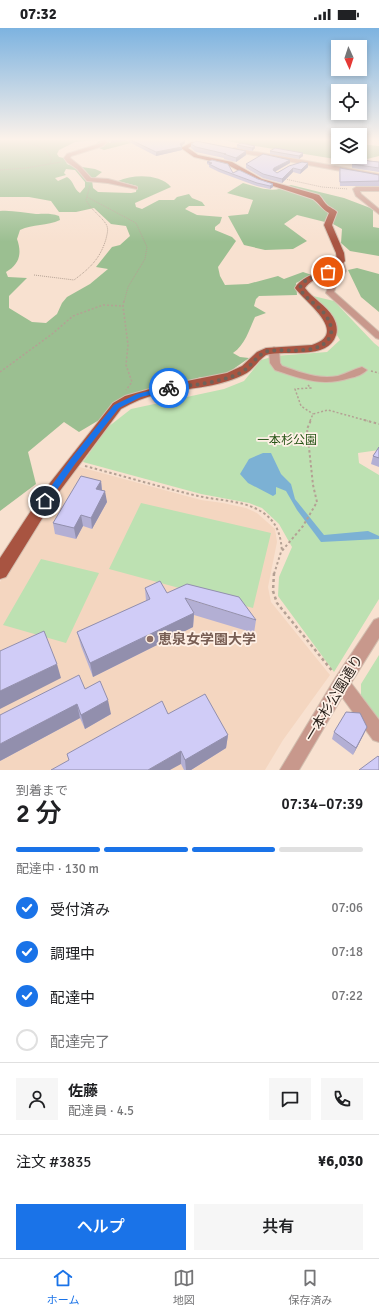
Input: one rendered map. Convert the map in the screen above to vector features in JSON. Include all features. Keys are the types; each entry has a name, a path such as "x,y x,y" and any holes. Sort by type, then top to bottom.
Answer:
{"main road":[{"path":"0,572 72,462 117,406 125,401 148,392 228,377 242,372 262,353 274,350 315,348 323,345 330,338 332,330 328,320 318,306 303,293 300,287 306,280 331,271 340,262 340,253 328,225 334,213 323,206 318,198 260,180 248,174"}],"street":[{"path":"84,174 89,180 108,181 135,188"},
{"path":"366,174 379,176 377,180 379,182"},
{"path":"379,189 356,189 358,195 370,201 379,212"},
{"path":"340,262 343,273 331,287 330,293 379,336"},
{"path":"274,350 275,363 278,368 313,379 336,380 346,378 362,370"},
{"name":"一本杉公園通り","path":"289,770 339,679 379,625"},
{"path":"339,679 379,734"}],"path":[{"path":"282,179 305,182 322,187 356,189"},
{"path":"34,275 74,280 96,263 102,252 108,229 106,224 91,209 86,200 91,184 89,180"},
{"path":"87,197 131,219 139,227 141,237 147,247 147,254 134,279 128,287 123,306 128,345 126,365 132,382 116,404 117,406"},
{"path":"0,372 52,334 60,325 73,316 103,305 123,306"},
{"path":"293,372 311,388 295,389 301,406 313,414 328,410 379,424"},
{"path":"313,414 307,429 312,485 317,502 304,525 282,552 276,566 273,596 277,603 339,679"},
{"path":"72,462 200,497 225,501 260,511 278,529 282,538 282,552"}],"shaded area":[{"name":"恵泉女学園大学","path":"76,466 201,500 246,508 257,513 275,529 277,542 268,587 271,602 330,675 283,740 265,770 0,770 0,582 64,481"}],"green space":[{"path":"0,174 65,174 66,175 55,178 58,181 67,177 76,190 80,193 85,187 85,182 78,174 100,174 92,180 93,188 98,192 136,192 137,186 118,181 139,176 154,178 171,187 135,203 136,207 142,209 159,200 174,200 177,197 189,194 192,198 202,202 205,206 189,206 185,209 197,215 222,217 220,223 215,227 215,230 232,237 236,241 218,267 220,276 225,285 248,284 278,276 284,279 303,272 312,275 296,283 297,295 259,296 256,299 254,306 266,313 255,317 244,342 233,353 240,357 249,358 222,377 201,377 148,391 79,432 64,422 28,452 36,484 0,511 0,211 50,214 59,216 60,220 55,222 20,230 17,239 19,244 19,258 11,269 6,272 8,277 27,278 9,296 9,308 32,322 46,323 57,314 62,303 67,297 90,284 108,269 96,267 112,247 120,245 130,236 126,226 111,224 94,208 76,212 59,212 51,201 29,197 0,197"},
{"path":"243,183 272,190 291,185 344,198 373,209 373,227 379,228 379,256 350,251 341,243 342,229 333,224 297,215 284,224 307,241 293,249 265,250 244,245 228,216 248,214 253,200 227,193"},
{"path":"357,268 379,274 379,312 361,297 348,270"},
{"name":"一本杉公園","path":"313,296 334,301 379,347 379,450 358,453 359,463 379,475 379,599 334,672 278,596 279,577 292,547 279,524 262,508 249,503 201,494 83,462 108,427 131,409 224,389 244,381 261,360 275,356 327,352 340,340"},
{"path":"141,503 271,533 253,608 109,569"},
{"path":"41,559 99,573 66,643 3,625"},
{"path":"379,655 379,718 375,717 361,695 361,684"}],"water":[{"path":"263,453 271,453 281,474 291,484 295,499 324,535 368,531 379,536 379,539 321,542 297,510 286,491 276,487 276,494 273,496 248,483 240,474 249,459"}],"building":[{"path":"232,174 247,174 273,184 270,186"},
{"path":"262,174 287,174 282,179"},
{"path":"340,174 379,175 379,181 340,182"},
{"path":"379,447 379,458 373,456"},
{"path":"81,476 101,481 96,489 105,491 91,518 81,515 74,528 53,523"},
{"path":"160,581 167,593 187,584 239,597 256,620 185,598 194,613 90,663 77,632 150,599 145,588"},
{"path":"44,631 57,664 0,691 0,651"},
{"path":"79,675 85,689 100,681 108,700 81,715 77,704 0,744 0,715"},
{"path":"205,694 228,735 185,760 181,751 148,770 51,770 69,760 67,754 162,701 168,714"},
{"path":"346,712 360,713 367,727 356,748 334,732"},
{"path":"378,756 379,770 359,770"}],"way so far":[{"path":"169,388 216,380 235,375 246,369 259,355 268,351 310,349 319,347 326,343 330,338 332,330 330,323 318,306 300,290 300,287 306,280 328,272"}],"place":[{"name":"恵泉女学園大学","path":"150,639"}],"route":[{"path":"45,501 72,462 117,406 139,395 169,388"}]}
